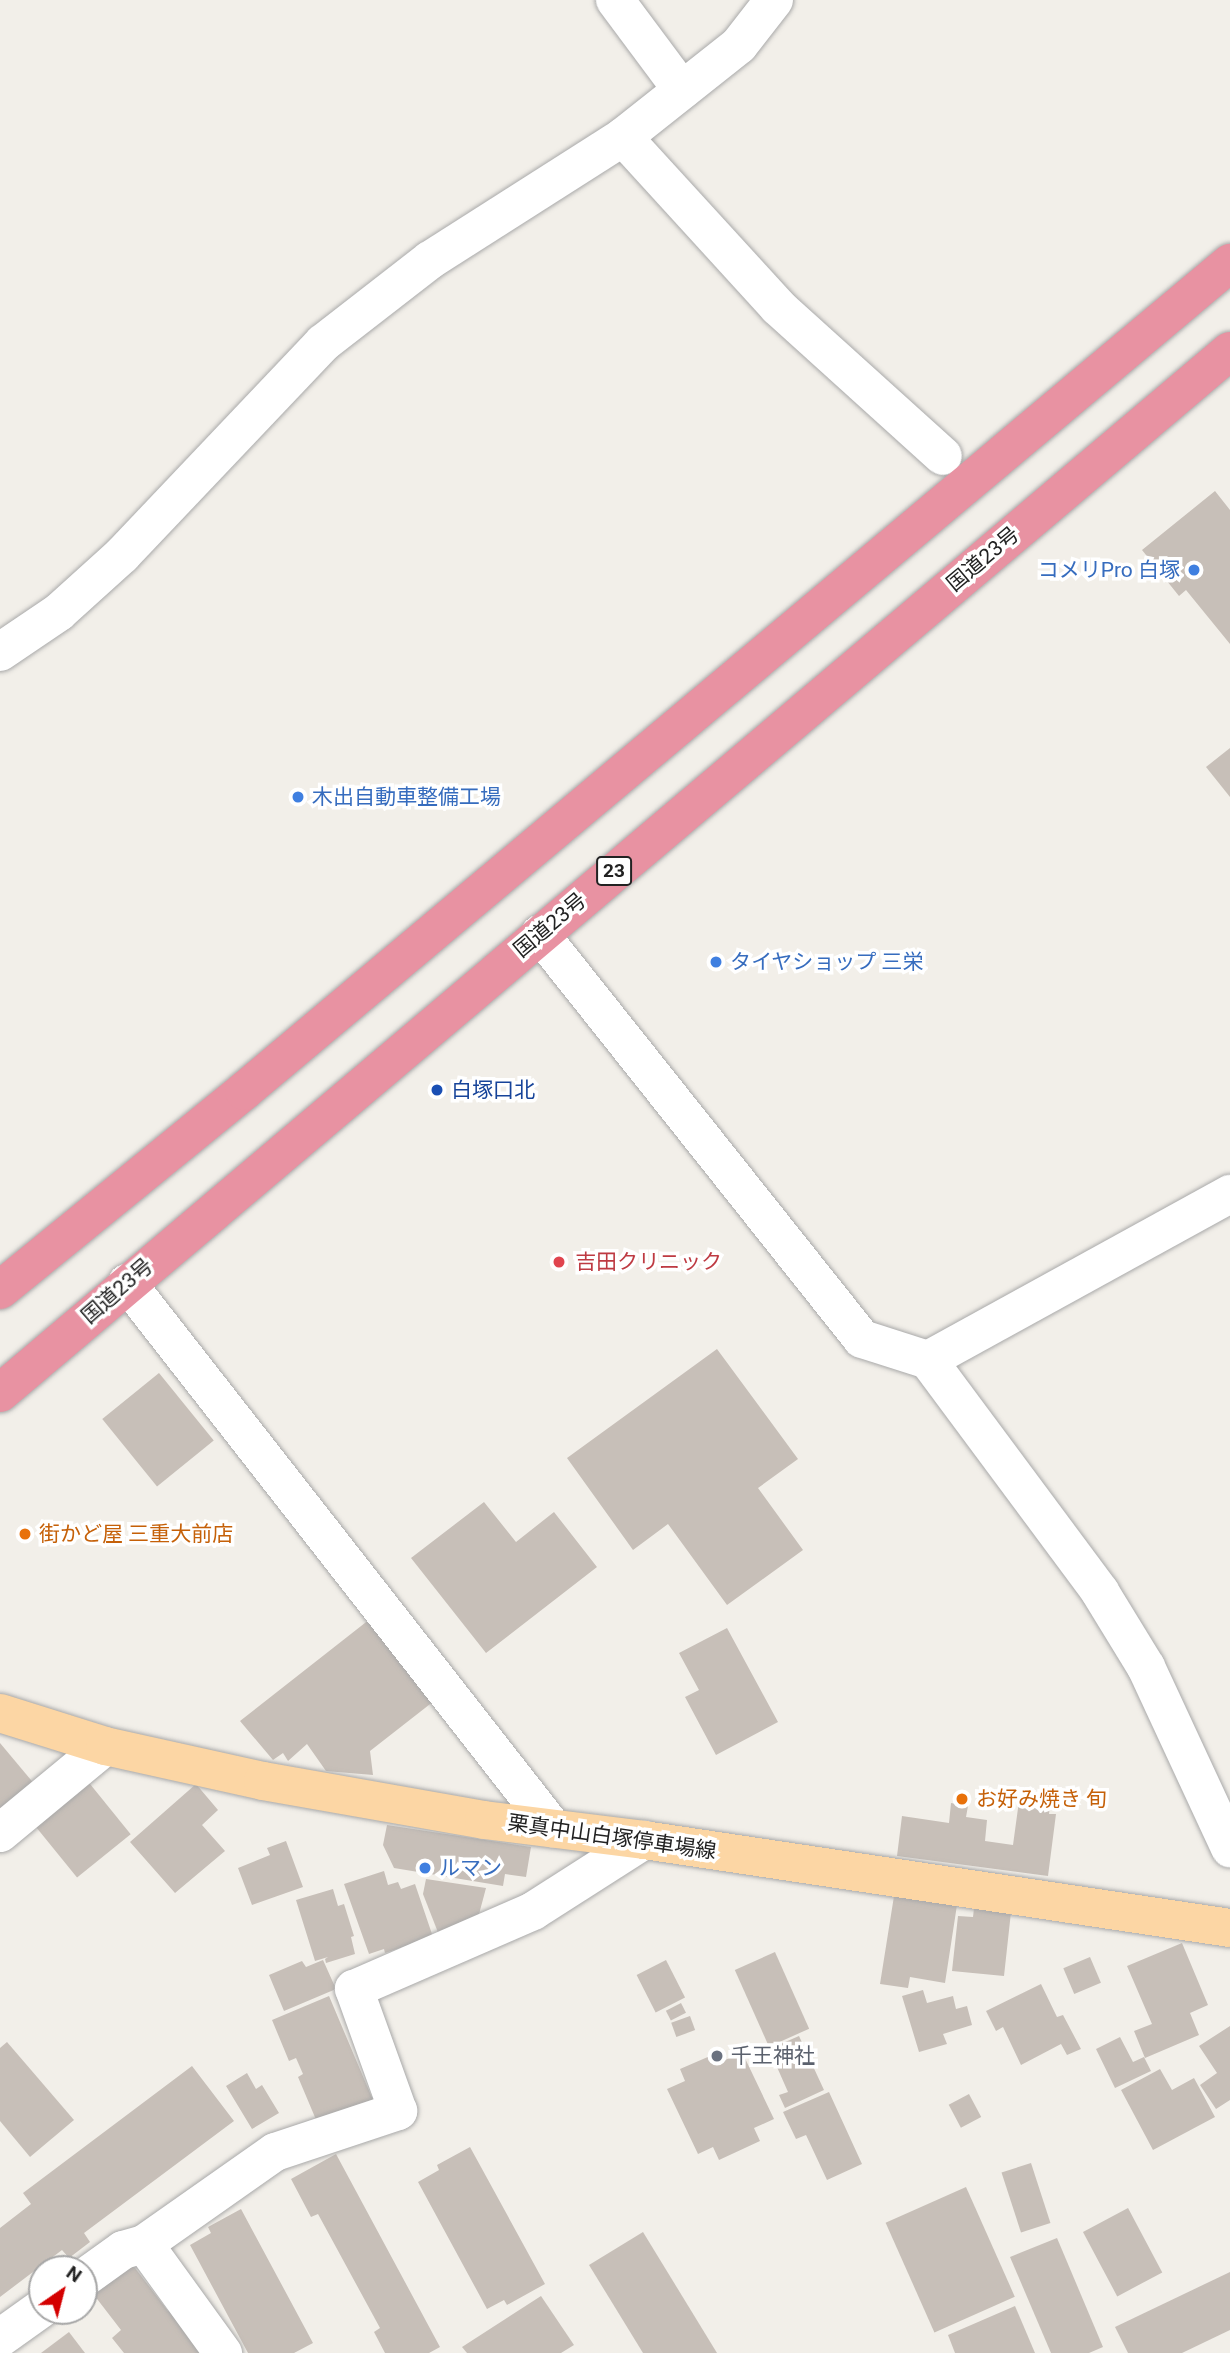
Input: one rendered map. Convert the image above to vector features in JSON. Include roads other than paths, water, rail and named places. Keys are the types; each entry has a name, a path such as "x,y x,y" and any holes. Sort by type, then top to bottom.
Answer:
{"highway":[{"path":"0,1290 244,1091 1230,262"},
{"name":"国道23号","path":"0,1393 1230,351"}],"main road":[{"name":"栗真中山白塚停車場線","path":"0,1713 105,1746 263,1782 484,1819 644,1840 1230,1928"}],"street":[{"path":"615,0 682,90"},
{"path":"0,652 59,612 122,555 323,343 430,260 623,137 739,45 774,0"},
{"path":"623,137 778,307 943,456"},
{"path":"540,934 862,1339 928,1360 1107,1602 1146,1667 1230,1848"},
{"path":"928,1360 1230,1194"},
{"path":"127,1283 553,1828"},
{"path":"0,1833 105,1746"},
{"path":"98,2268 123,2250 144,2244 275,2152 398,2111 354,1989 533,1911 644,1840"},
{"path":"144,2244 223,2353"},
{"path":"0,2337 28,2318"}],"place":[{"name":"コメリPro 白塚","path":"1194,570"},
{"name":"木出自動車整備工場","path":"298,797"},
{"name":"タイヤショップ 三栄","path":"716,962"},
{"name":"白塚口北","path":"437,1090"},
{"name":"吉田クリニック","path":"559,1262"},
{"name":"街かど屋 三重大前店","path":"25,1534"},
{"name":"お好み焼き 旬","path":"962,1799"},
{"name":"ルマン","path":"425,1868"},
{"name":"千王神社","path":"717,2056"}]}
